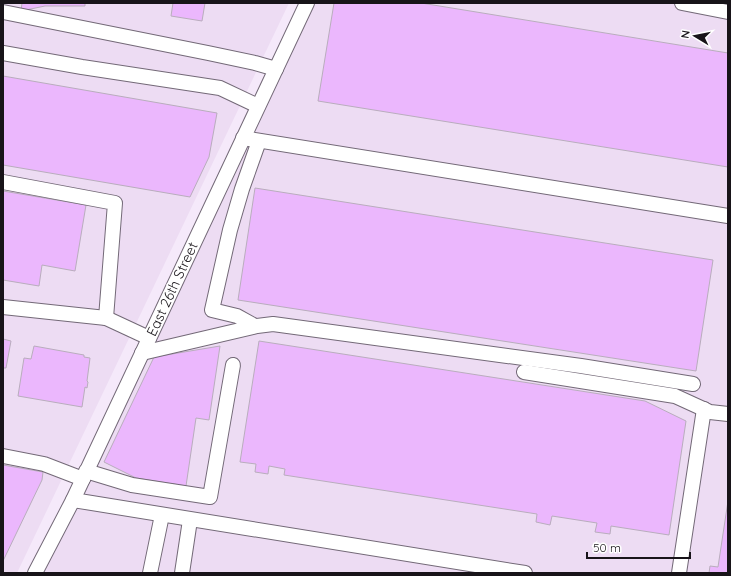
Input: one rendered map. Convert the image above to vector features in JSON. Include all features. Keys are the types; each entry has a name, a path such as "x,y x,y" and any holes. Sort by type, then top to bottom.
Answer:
{"street":[{"name":"East 26th Street","path":"35,573 84,475 307,3"},
{"path":"682,3 728,12"},
{"path":"3,12 208,53 276,69"},
{"path":"3,53 82,67 220,88 258,106"},
{"path":"243,138 728,216"},
{"path":"255,326 237,316 212,310 230,230 242,189 259,141"},
{"path":"3,182 115,203 106,318"},
{"path":"3,307 106,318 149,338"},
{"path":"142,353 255,326 273,324 581,366 693,384"},
{"path":"3,456 132,485 210,497 233,365"},
{"path":"524,372 675,396 710,412 728,414"},
{"path":"679,573 704,409"},
{"path":"72,500 525,573"},
{"path":"150,573 162,515"},
{"path":"182,573 190,520"}],"shaded area":[{"path":"3,3 289,3 17,573 3,573"},
{"path":"313,3 728,3 728,573 38,573"}],"building":[{"path":"22,3 85,3 85,6 45,6 21,11"},
{"path":"173,3 205,3 202,21 171,16"},
{"path":"334,3 421,3 728,53 728,167 318,101"},
{"path":"3,76 217,113 209,157 190,197 3,165"},
{"path":"255,188 713,260 696,371 238,300"},
{"path":"3,191 86,205 75,271 42,265 39,286 3,280"},
{"path":"3,339 11,341 6,368 3,368"},
{"path":"259,341 645,401 686,421 669,535 611,526 610,534 595,532 597,523 552,516 550,525 536,522 537,514 284,475 285,469 269,466 268,474 255,472 256,464 240,462"},
{"path":"34,346 84,355 84,357 90,358 88,382 87,388 85,387 82,407 18,396 24,358 31,359"},
{"path":"220,346 209,420 196,418 186,486 136,478 104,462 154,357"},
{"path":"3,465 43,472 42,480 3,561"},
{"path":"728,501 728,573 709,573 710,566 718,567"}]}
